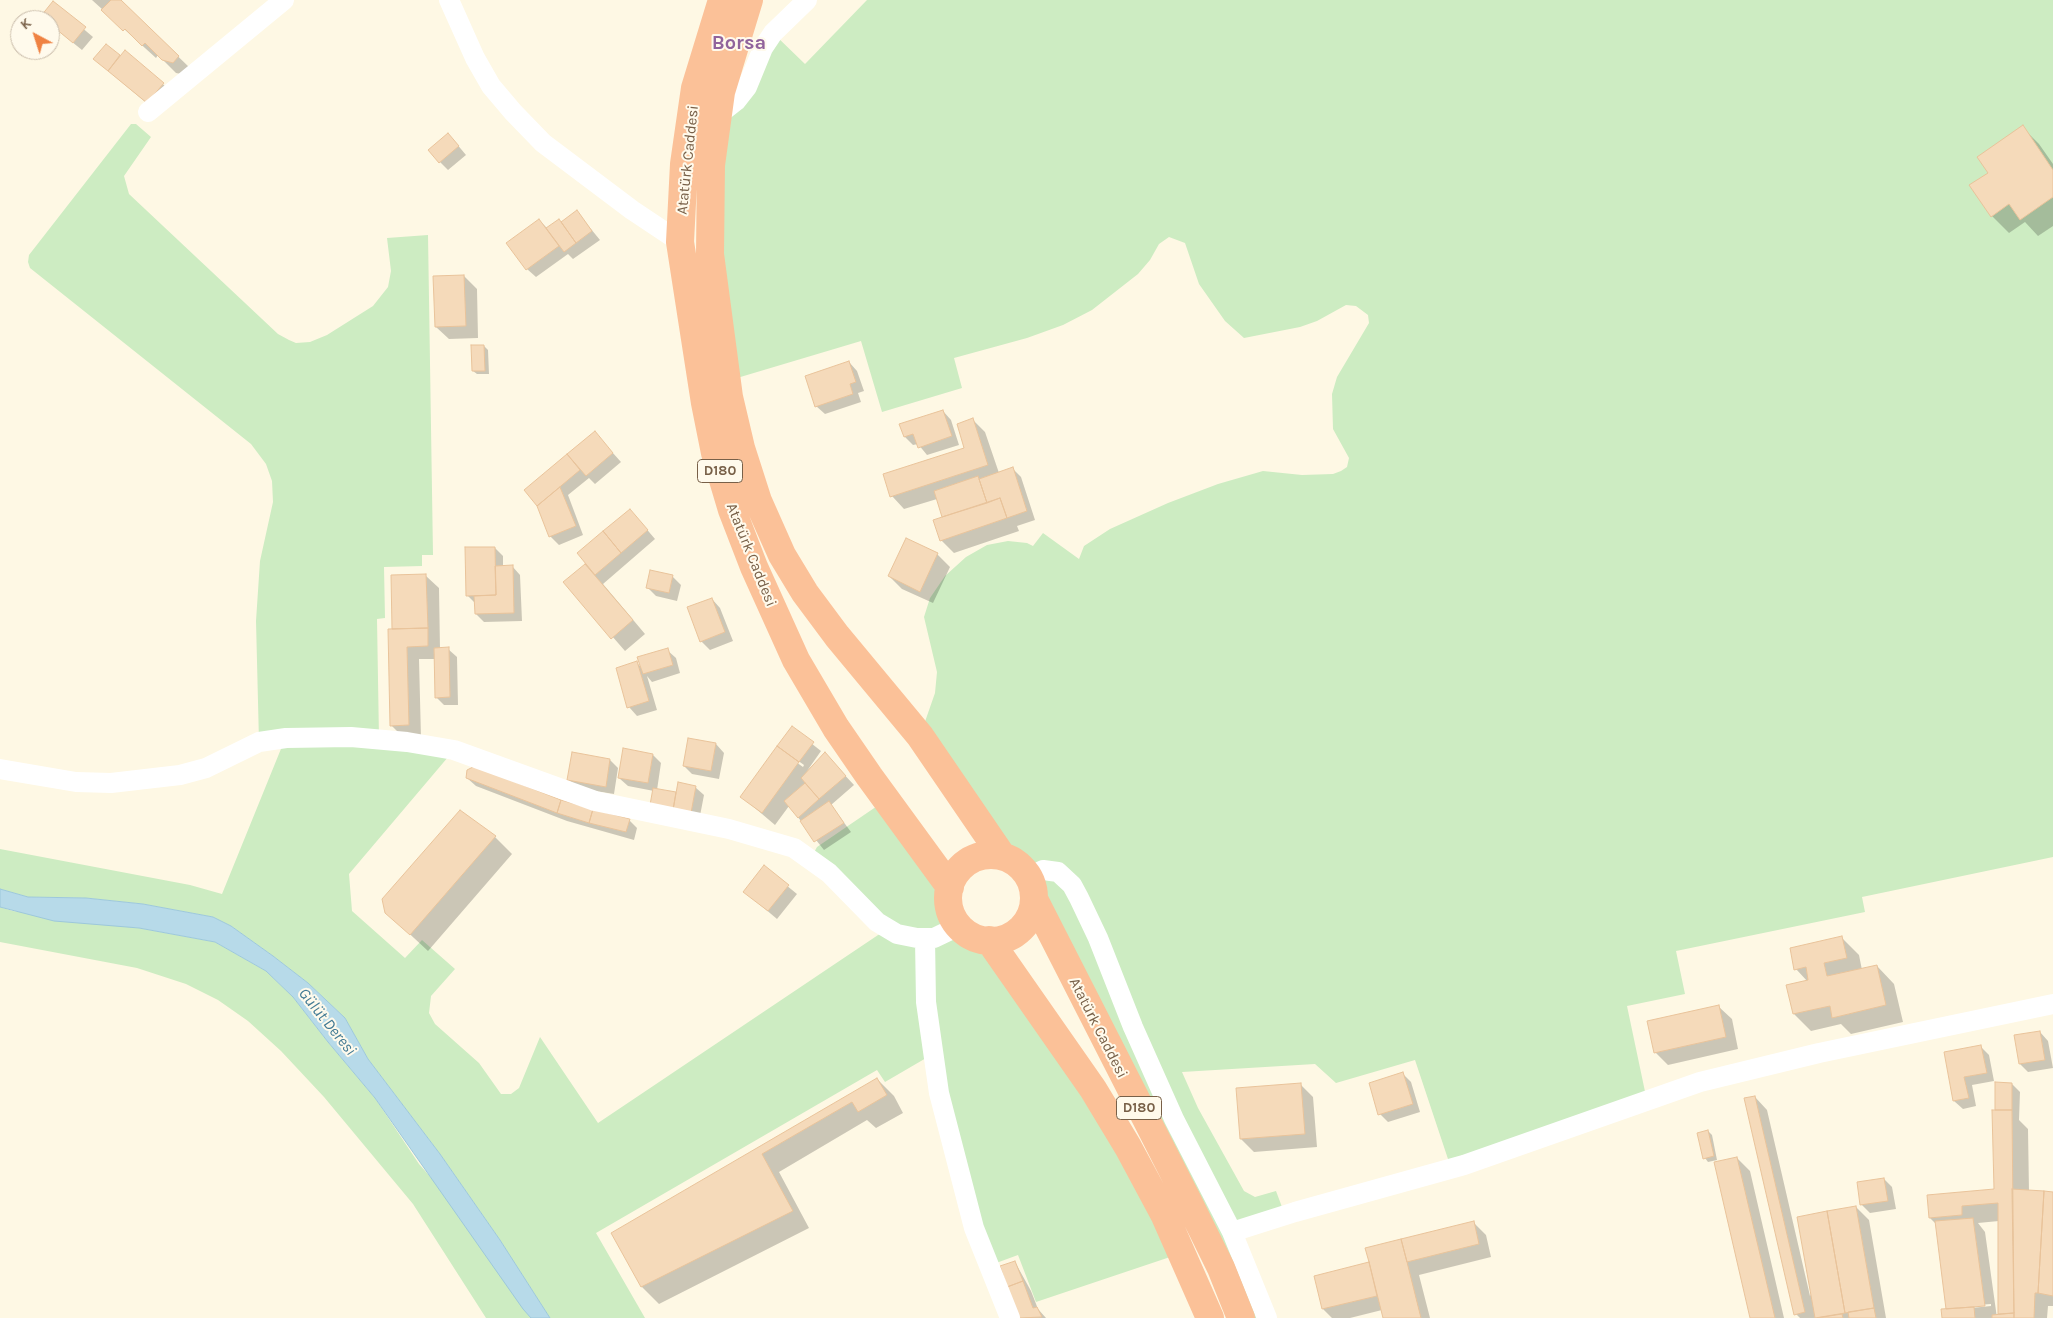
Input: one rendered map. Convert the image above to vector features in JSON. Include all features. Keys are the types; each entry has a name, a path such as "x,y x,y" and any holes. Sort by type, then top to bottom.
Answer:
{"highway":[{"name":"Atatürk Caddesi","path":"722,0 695,88 684,164 680,242 705,403 715,453 732,510 754,567 796,660 836,728 950,887"},
{"name":"Atatürk Caddesi","path":"749,0 721,92 717,116 711,165 710,254 730,397 741,448 758,501 782,555 805,593 837,636 932,752 1002,856 1019,865 1221,1268 1241,1318"},
{"path":"1002,856 985,855 969,861 957,872 950,887 951,912 959,926 973,936 989,940 1006,938 1020,929 1027,920 1031,888"},
{"name":"D180","path":"989,940 1093,1089 1128,1147 1165,1216 1210,1318"}],"street":[{"path":"148,112 284,0"},
{"path":"449,0 487,79 513,112 543,143 632,210 680,242"},
{"path":"717,116 736,101 747,87 763,48 773,33 807,0"},
{"path":"0,769 76,782 111,783 180,775 206,768 259,742 286,738 351,737 454,750 594,801 729,829 794,848 829,873 887,929 906,937 925,938 940,936 959,926"},
{"path":"1031,888 1043,870 1058,872 1072,885 1080,898 1098,938 1132,1027 1174,1119 1232,1232 1267,1318"},
{"path":"925,938 926,1002 940,1094 974,1228 1010,1318"},
{"path":"1232,1232 1295,1212 1464,1165 1700,1082 1819,1053 2053,1004"}],"green space":[{"path":"867,0 2053,0 2053,857 1862,897 1865,912 1676,951 1685,994 1627,1006 1647,1101 1451,1168 1415,1060 1336,1083 1315,1064 1182,1072 1198,1108 1244,1191 1255,1197 1276,1191 1285,1215 1232,1232 1267,1318 1241,1318 1026,872 1011,860 920,736 935,693 937,672 924,617 930,598 945,576 966,557 987,545 1008,541 1027,543 1033,546 1043,533 1079,559 1084,546 1110,529 1168,503 1218,484 1263,471 1302,475 1333,474 1347,467 1349,458 1333,429 1332,394 1337,377 1369,323 1368,315 1356,306 1346,305 1317,321 1300,327 1244,338 1225,321 1199,284 1185,243 1169,237 1159,244 1150,260 1138,274 1092,310 1063,325 1027,338 954,358 962,388 882,412 861,341 727,381 711,165 736,101 773,33 805,64"},
{"path":"131,124 136,124 151,137 124,176 129,194 278,334 296,343 310,342 327,335 373,306 388,287 391,271 387,238 428,235 433,555 422,555 422,566 384,567 385,618 377,619 379,739 454,750 349,874 352,911 405,958 422,940 455,969 431,996 429,1013 435,1024 479,1063 501,1094 511,1094 519,1088 540,1037 598,1123 887,929 811,858 817,847 886,800 948,896 954,920 966,932 981,939 1182,1253 1036,1302 1018,1255 988,1266 933,1054 885,1082 877,1070 596,1233 645,1318 550,1318 500,1240 440,1154 368,1059 345,1018 308,983 231,926 213,917 143,904 86,898 28,897 0,889 0,849 190,885 222,894 285,739 259,742 256,621 260,561 273,502 272,481 266,464 251,444 30,268 28,262 29,255"},
{"path":"0,907 13,911 139,928 215,942 266,971 293,997 375,1098 419,1164 434,1181 531,1318 486,1318 413,1204 324,1097 281,1051 248,1021 218,1000 186,984 137,968 0,942"}],"water":[{"name":"Gülüt Deresi","path":"0,889 28,897 86,898 143,904 213,917 231,926 308,983 345,1018 368,1059 440,1154 500,1240 550,1318 531,1318 523,1309 375,1098 293,997 266,971 215,942 139,928 54,921 0,907"}],"building":[{"path":"111,0 121,0 179,56 173,63 162,60 145,43 142,46 125,29 123,31 101,10"},
{"path":"53,1 86,27 73,43 60,32 60,10 46,10"},
{"path":"106,44 120,55 108,71 93,59"},
{"path":"125,50 164,83 147,103 108,71"},
{"path":"2023,125 2053,170 2053,197 2020,220 2009,204 1991,217 1969,185 1988,173 1977,157"},
{"path":"448,133 459,146 439,163 428,150"},
{"path":"577,210 592,231 576,243 561,222"},
{"path":"539,219 559,246 526,270 506,243"},
{"path":"559,219 576,243 564,252 546,228"},
{"path":"464,275 466,326 435,327 433,276"},
{"path":"471,345 484,345 485,371 472,371"},
{"path":"849,361 856,382 850,384 853,394 815,407 805,376"},
{"path":"943,410 952,436 918,448 913,434 904,437 899,424"},
{"path":"973,418 988,465 890,497 883,474 964,448 957,424"},
{"path":"595,431 613,453 586,476 567,454"},
{"path":"567,454 580,470 537,506 524,490"},
{"path":"1013,467 1027,511 1007,518 1000,498 987,503 979,479"},
{"path":"978,476 987,503 942,517 934,491"},
{"path":"560,487 576,526 549,537 537,506"},
{"path":"1000,498 1007,518 940,541 933,520"},
{"path":"630,509 648,530 621,553 603,531"},
{"path":"603,531 621,553 595,575 577,553"},
{"path":"906,538 938,553 920,592 888,576"},
{"path":"465,547 495,547 496,595 466,596"},
{"path":"585,564 633,620 611,639 563,582"},
{"path":"513,565 514,613 475,614 474,596 496,595 495,566"},
{"path":"650,570 673,575 669,593 646,588"},
{"path":"426,574 428,628 392,629 391,575"},
{"path":"712,598 725,632 700,642 687,607"},
{"path":"428,628 428,646 407,647 409,725 390,726 388,629"},
{"path":"449,647 450,697 435,698 434,648"},
{"path":"668,648 673,665 643,674 637,657"},
{"path":"637,661 649,701 627,708 616,668"},
{"path":"792,726 814,742 799,762 777,746"},
{"path":"688,738 716,743 711,771 683,766"},
{"path":"777,746 799,762 762,813 740,797"},
{"path":"623,748 653,754 648,783 618,778"},
{"path":"572,752 610,759 606,787 567,780"},
{"path":"825,752 846,776 819,799 801,778"},
{"path":"475,766 561,800 557,813 466,778 467,770"},
{"path":"678,782 696,786 691,813 673,810"},
{"path":"805,783 819,799 798,818 784,801"},
{"path":"653,788 676,792 673,810 650,805"},
{"path":"561,800 593,809 589,823 557,813"},
{"path":"829,801 844,823 814,842 800,821"},
{"path":"593,809 630,819 626,832 589,823"},
{"path":"460,810 496,836 410,935 385,913 382,899"},
{"path":"764,865 789,885 768,911 743,892"},
{"path":"1842,936 1847,958 1824,963 1827,976 1877,965 1886,1005 1832,1018 1830,1006 1793,1014 1786,985 1808,980 1806,967 1794,970 1790,948"},
{"path":"1719,1005 1726,1037 1654,1053 1647,1021"},
{"path":"2040,1031 2045,1060 2019,1064 2014,1035"},
{"path":"1981,1045 1987,1073 1964,1077 1969,1098 1953,1101 1944,1052"},
{"path":"1403,1072 1413,1104 1378,1115 1369,1083"},
{"path":"877,1078 887,1095 858,1112 852,1102 762,1154 793,1211 641,1287 611,1233"},
{"path":"1995,1082 2012,1083 2012,1110 1995,1110"},
{"path":"1301,1083 1305,1134 1240,1139 1236,1088"},
{"path":"1755,1096 1805,1312 1794,1315 1744,1098"},
{"path":"1992,1110 2012,1110 2014,1313 1998,1314 1998,1203 1962,1206 1962,1215 1929,1218 1927,1195 1994,1189"},
{"path":"1708,1130 1714,1156 1703,1159 1697,1133"},
{"path":"1737,1157 1775,1318 1750,1318 1714,1162"},
{"path":"1884,1178 1888,1201 1860,1205 1857,1182"},
{"path":"2012,1189 2044,1191 2038,1293 2035,1293 2034,1318 2014,1318"},
{"path":"2044,1191 2053,1192 2053,1296 2038,1293"},
{"path":"1856,1206 1874,1308 1845,1313 1827,1211"},
{"path":"1827,1211 1845,1313 1815,1318 1797,1217"},
{"path":"1973,1218 1985,1306 1946,1309 1935,1221"},
{"path":"1474,1221 1479,1244 1407,1262 1401,1239"},
{"path":"1401,1239 1421,1318 1383,1318 1365,1248"},
{"path":"1015,1261 1023,1281 1007,1287 1000,1266"},
{"path":"1369,1262 1377,1296 1322,1309 1314,1276"},
{"path":"1023,1281 1033,1308 1037,1307 1042,1317 1019,1318 1007,1287"},
{"path":"1974,1307 1975,1318 1942,1318 1941,1309"},
{"path":"1874,1308 1876,1318 1849,1318 1848,1312"},
{"path":"2014,1313 2014,1318 1992,1318 1992,1315"},
{"path":"1842,1314 1843,1318 1817,1318"}],"district":[{"name":"Borsa","path":"739,43"}]}
